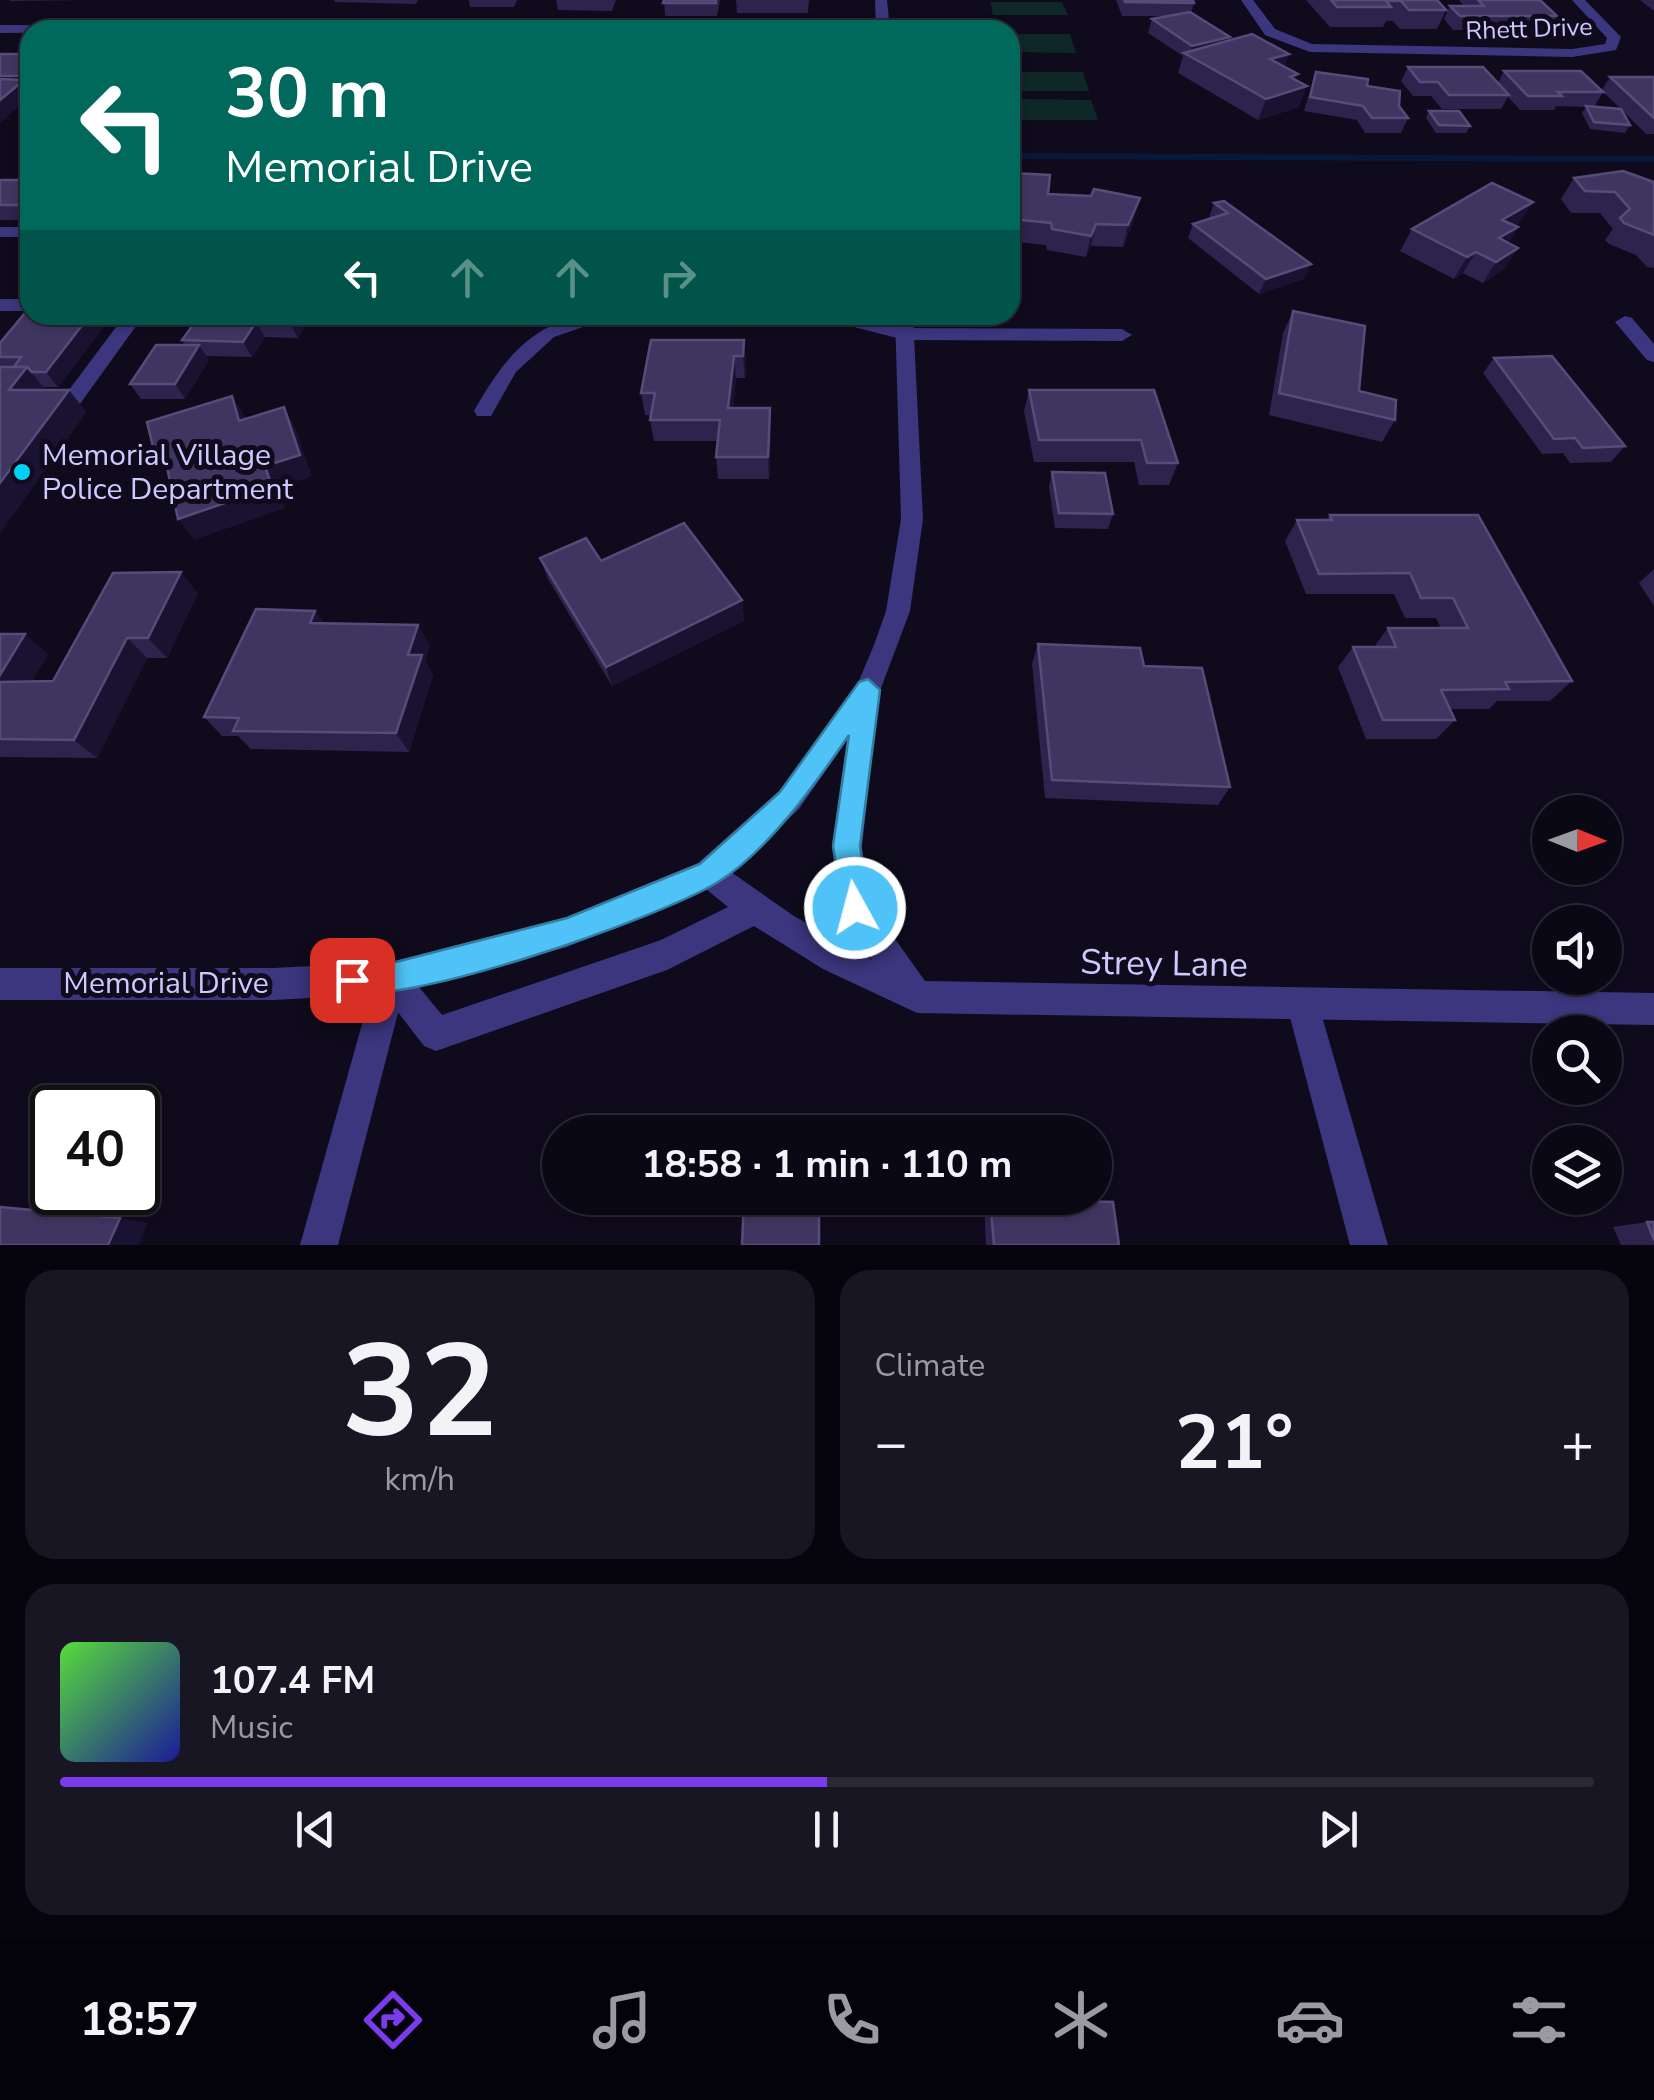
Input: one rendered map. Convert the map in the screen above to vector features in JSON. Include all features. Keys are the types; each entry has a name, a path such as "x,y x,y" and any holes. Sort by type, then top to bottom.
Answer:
{"street":[{"name":"Rhett Drive","path":"1247,0 1270,32 1310,48 1572,54 1611,46 1614,37 1608,26 1578,0"},
{"path":"1625,322 1654,356"},
{"path":"70,403 128,325"},
{"path":"484,411 508,368 547,333 569,325"},
{"name":"Memorial Drive","path":"0,984 273,984 392,978 567,932 709,873 789,800 868,690 898,611 912,519 905,325"},
{"path":"925,325 1122,335"},
{"path":"868,690 847,846 855,908 917,997"},
{"name":"Strey Lane","path":"709,873 753,910 828,958 917,997 1654,1009"},
{"path":"392,978 436,1034 667,954 753,910"},
{"path":"319,1245 392,978"},
{"path":"1303,1006 1369,1245"}],"green space":[{"path":"990,2 1062,2 1068,15 993,15"},
{"path":"1020,34 1070,34 1076,53 1020,52"},
{"path":"1020,72 1083,72 1089,91 1020,91"},
{"path":"1020,99 1091,100 1098,120 1020,120"}],"building":[{"path":"716,0 716,3 663,3"},
{"path":"1193,0 1194,3 1125,2"},
{"path":"1331,0 1437,0 1446,10 1409,10 1401,1 1386,1 1391,7 1337,7"},
{"path":"1478,0 1540,0 1557,16 1460,16 1450,6 1484,6"},
{"path":"1190,12 1230,37 1192,46 1152,19"},
{"path":"1252,34 1289,54 1270,59 1298,74 1290,77 1307,86 1266,99 1184,53"},
{"path":"0,54 20,54 20,74 0,76"},
{"path":"1408,67 1483,67 1509,95 1449,95 1438,82 1420,82"},
{"path":"1504,71 1581,71 1603,92 1528,96"},
{"path":"1316,72 1368,79 1367,86 1400,91 1399,106 1408,118 1372,118 1363,106 1310,97"},
{"path":"1610,77 1654,77 1654,118"},
{"path":"0,79 20,80 20,83 0,100"},
{"path":"1586,106 1621,109 1630,125 1594,122"},
{"path":"1429,111 1459,111 1470,126 1439,125"},
{"path":"1623,171 1654,182 1654,235 1624,223 1620,218 1630,209 1615,192 1585,191 1574,178"},
{"path":"1020,174 1050,175 1048,194 1091,196 1094,189 1140,198 1128,225 1096,224 1091,236 1052,229 1051,223 1020,220"},
{"path":"0,180 20,180 20,205 0,205"},
{"path":"1492,183 1533,202 1502,220 1518,227 1499,238 1518,248 1496,262 1476,252 1467,257 1412,229"},
{"path":"1224,201 1311,264 1266,279 1193,224 1228,213 1214,203"},
{"path":"1293,311 1365,326 1359,391 1396,400 1395,420 1279,393"},
{"path":"20,319 20,325 82,325 46,372 14,367 21,357 0,357 0,343"},
{"path":"193,325 254,325 243,342 182,340"},
{"path":"651,340 744,340 743,356 734,356 728,408 770,408 768,457 716,457 720,420 650,420 655,393 641,393"},
{"path":"156,345 199,345 175,384 130,384"},
{"path":"1552,356 1625,446 1583,448 1575,438 1554,439 1494,358"},
{"path":"0,367 27,367 9,390 69,390 0,483"},
{"path":"1029,390 1154,390 1178,463 1147,463 1141,440 1039,440"},
{"path":"232,396 239,421 284,407 300,455 265,466 272,487 178,519 163,448 154,451 147,422"},
{"path":"1052,472 1105,473 1113,514 1059,513"},
{"path":"1330,515 1478,515 1572,681 1505,682 1509,689 1441,690 1455,720 1383,720 1353,647 1396,647 1388,628 1468,628 1453,598 1421,598 1410,573 1319,574 1297,520 1332,520"},
{"path":"684,523 742,600 606,667 540,558 586,538 601,561"},
{"path":"181,572 148,638 127,638 74,740 0,739 0,682 53,681 113,573"},
{"path":"256,609 315,611 310,623 418,625 408,655 422,655 396,733 233,731 239,718 204,717"},
{"path":"0,634 25,634 0,675"},
{"path":"1038,644 1140,648 1144,666 1202,668 1230,787 1052,780"},
{"path":"1113,1202 1119,1245 994,1245 991,1215 1112,1215"},
{"path":"0,1207 30,1210 30,1215 120,1218 108,1245 0,1245"},
{"path":"743,1215 819,1215 819,1245 742,1245"},
{"path":"1647,1222 1654,1222 1654,1240"}],"waterway":[{"path":"1020,156 1654,159"}],"place":[{"name":"Memorial Village Police Department","path":"22,472"}],"route":[{"path":"352,980 392,978 567,932 709,873 789,800 868,690 852,782 847,846 855,908"}]}
